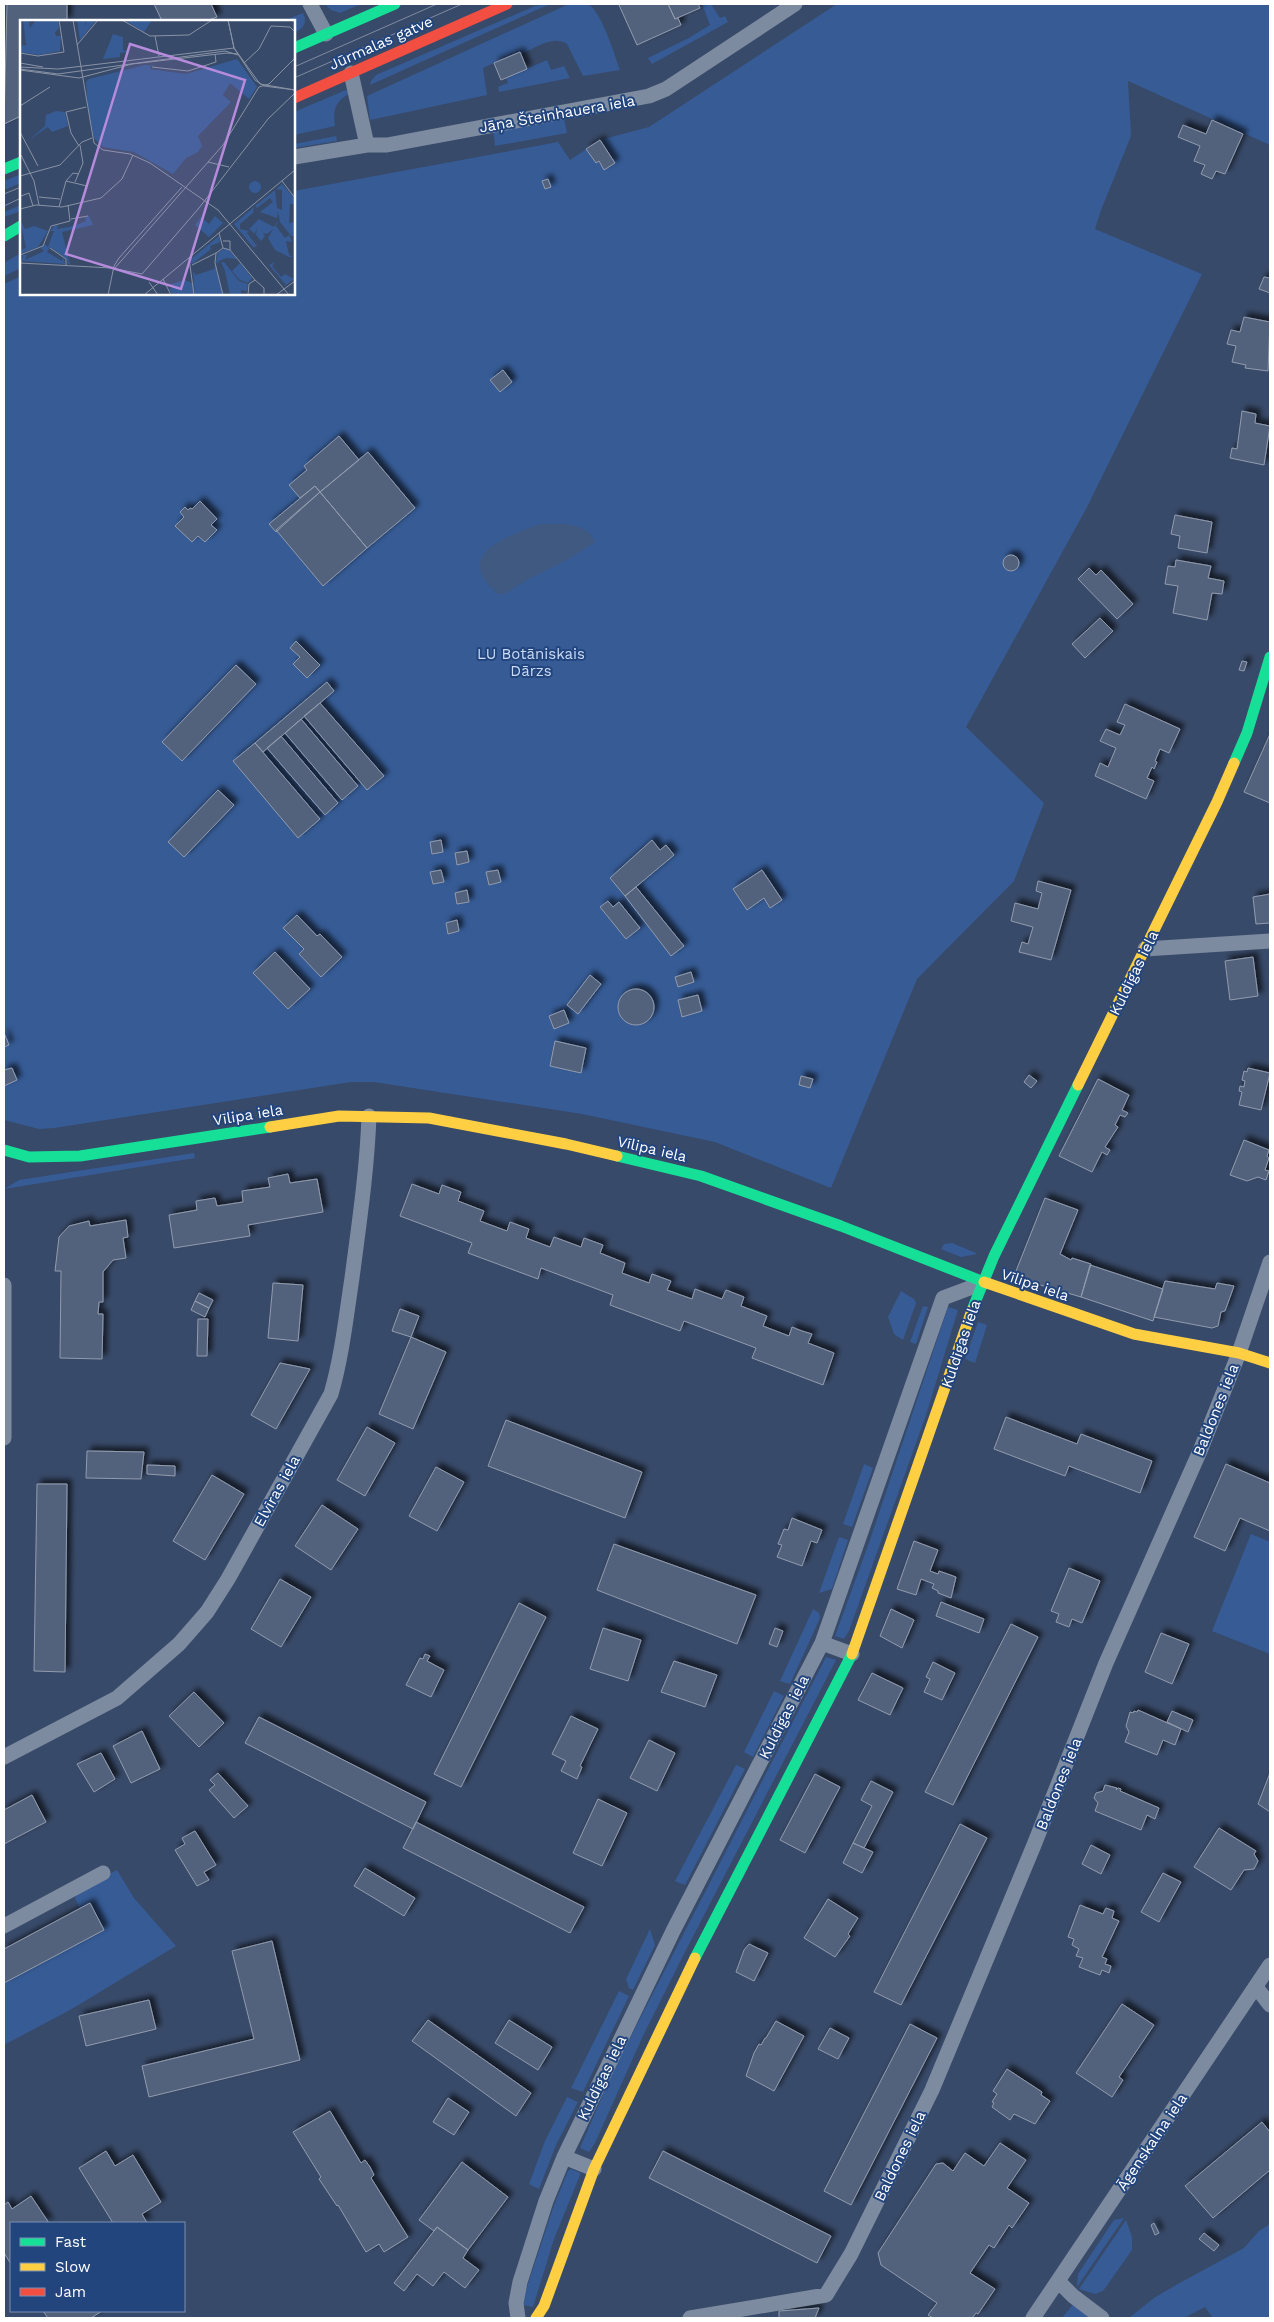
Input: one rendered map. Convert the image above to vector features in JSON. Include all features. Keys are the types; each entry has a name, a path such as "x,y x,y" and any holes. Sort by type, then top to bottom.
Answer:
{"street":[{"path":"310,4 326,34"},
{"name":"Jūrmalas gatve","path":"295,48 395,4"},
{"name":"Jūrmalas gatve","path":"295,98 507,4"},
{"name":"Jāņa Šteinhauera iela","path":"295,157 367,145 387,145 650,96 666,89 795,4"},
{"path":"351,73 367,145"},
{"path":"4,169 20,162"},
{"path":"4,236 20,227"},
{"name":"Kuldīgas iela","path":"536,2318 544,2306 594,2170 692,1965 852,1654 983,1282 998,1247 1146,949 1248,733 1270,657"},
{"path":"1146,949 1202,947 1270,941"},
{"name":"Vīlipa iela","path":"4,1150 29,1157 80,1156 339,1116 429,1118 566,1144 701,1176 815,1216 983,1282 1134,1334 1239,1354 1270,1363"},
{"name":"Elvīras iela","path":"4,1757 117,1698 136,1683 179,1644 207,1612 228,1579 331,1394 339,1366 367,1167 369,1116"},
{"name":"Baldones iela","path":"690,2318 826,2295 851,2254 932,2090 1034,1846 1106,1663 1200,1451 1239,1354 1270,1262"},
{"name":"Kuldīgas iela","path":"518,2318 516,2303 520,2282 546,2201 564,2156 674,1929 822,1643 943,1298 983,1282"},
{"path":"4,1285 4,1438"},
{"path":"822,1643 852,1654"},
{"path":"4,1926 103,1873"},
{"name":"Āgenskalna iela","path":"1033,2318 1270,1965"},
{"path":"1256,1988 1270,2005"},
{"path":"564,2156 594,2170"},
{"path":"1058,2281 1073,2296 1102,2318"}],"green space":[{"path":"325,4 361,4 340,13 331,10"},
{"path":"550,4 370,85 376,75 535,6"},
{"path":"569,4 589,5 594,9 607,34 620,70 583,76 567,44 562,41 550,41 521,54 519,51 483,68 487,95 370,120 367,96"},
{"path":"702,4 711,4 720,18 725,16 728,22 652,64 648,58 689,38 710,25"},
{"name":"LU Botāniskais Dārzs","path":"837,4 1270,4 1270,145 1128,81 1131,136 1095,229 1202,274 1086,509 966,727 1044,803 1014,881 917,979 831,1188 715,1142 582,1114 374,1082 351,1082 54,1128 39,1129 4,1120 4,284 20,276 20,295 295,295 295,191 558,142 570,160 600,140 649,127"},
{"path":"303,13 305,23 300,30 295,32 295,20 286,20"},
{"path":"547,60 551,70 564,66 570,78 499,92 498,87 508,83 506,78"},
{"path":"346,90 349,94 337,104 334,116 335,126 295,135 295,112"},
{"path":"564,118 567,133 495,146 493,130"},
{"path":"336,136 337,141 295,148 295,144"},
{"path":"20,174 20,183 4,190 4,181"},
{"path":"20,205 20,211 4,217 4,212"},
{"path":"20,254 20,268 4,276 4,263"},
{"path":"194,1153 195,1158 4,1189 19,1180"},
{"path":"952,1243 977,1254 961,1257 941,1249 944,1244"},
{"path":"901,1291 914,1299 916,1303 903,1340 894,1334 888,1317"},
{"path":"923,1306 928,1307 916,1344 910,1342"},
{"path":"948,1307 958,1310 926,1415 849,1631 844,1639 835,1636 870,1540"},
{"path":"978,1322 987,1325 975,1363 965,1359"},
{"path":"864,1464 873,1468 852,1527 843,1524"},
{"path":"1251,1534 1270,1542 1270,1654 1212,1631"},
{"path":"839,1537 848,1540 832,1589 819,1593"},
{"path":"813,1609 819,1613 820,1618 790,1684 780,1681"},
{"path":"826,1657 836,1660 642,2038 595,2143 589,2152 580,2148 615,2067"},
{"path":"774,1691 784,1696 753,1757 744,1752"},
{"path":"736,1765 745,1769 685,1885 675,1881"},
{"path":"117,1870 134,1898 176,1946 70,2010 4,2045 4,1983 104,1930 90,1903 80,1909 75,1898 78,1891"},
{"path":"650,1929 655,1945 633,1990 629,1988 626,1979"},
{"path":"619,1991 629,1996 583,2092 571,2088"},
{"path":"567,2097 578,2102 556,2145 539,2189 529,2184 545,2141"},
{"path":"571,2169 580,2173 580,2175 554,2239 533,2307 522,2305 553,2208 568,2171"},
{"path":"1124,2218 1077,2287 1078,2274 1114,2220"},
{"path":"1126,2220 1132,2237 1132,2250 1103,2291 1095,2294 1079,2289"},
{"path":"1270,2224 1270,2318 1213,2318 1205,2307 1184,2318 1129,2318 1154,2298 1244,2248 1259,2231"},
{"path":"1075,2302 1096,2318 1062,2318"}],"shaded area":[{"path":"540,524 564,524 579,527 586,530 595,542 567,560 527,580 505,594 498,594 485,580 480,568 482,558 489,549 500,541"}],"building":[{"path":"7,4 67,4 67,20 20,20 20,116 4,124"},
{"path":"154,4 211,4 217,17 209,20 162,20"},
{"path":"668,4 675,19 678,18 681,25 637,45 619,5"},
{"path":"668,4 698,4 700,8 675,19"},
{"path":"520,52 527,69 501,80 494,63"},
{"path":"1212,120 1243,134 1225,174 1216,171 1212,179 1201,174 1205,165 1194,161 1200,146 1178,137 1183,125 1206,134"},
{"path":"600,140 615,163 604,170 599,161 596,163 586,149"},
{"path":"548,179 551,187 545,189 542,181"},
{"path":"1264,277 1270,278 1270,293 1259,289"},
{"path":"1244,317 1270,322 1268,371 1245,368 1246,365 1232,362 1236,346 1227,344 1231,330 1240,332"},
{"path":"503,370 512,382 500,392 490,380"},
{"path":"1242,411 1256,414 1255,423 1270,426 1264,465 1230,458 1232,448 1237,449"},
{"path":"339,436 359,460 320,492 315,486 300,498 289,485 307,470 304,466"},
{"path":"368,452 415,508 367,548 320,492"},
{"path":"315,486 320,492 276,532 269,524"},
{"path":"320,492 367,548 323,586 276,530"},
{"path":"200,501 217,519 211,525 217,530 205,542 198,536 192,542 175,526 184,517 180,512 185,507 188,510 192,509"},
{"path":"1175,515 1212,522 1207,553 1178,548 1180,536 1171,534"},
{"path":"1008,555 1014,555 1019,560 1017,569 1008,571 1003,566 1003,560"},
{"path":"1176,560 1211,566 1208,578 1224,581 1222,594 1212,593 1207,620 1173,613 1178,586 1165,584 1168,566 1175,567"},
{"path":"1089,568 1096,575 1101,570 1133,604 1117,619 1078,579"},
{"path":"1100,618 1113,631 1085,658 1072,644"},
{"path":"296,641 320,665 307,678 293,664 300,657 290,648"},
{"path":"1242,661 1247,662 1244,671 1239,670"},
{"path":"236,665 256,684 182,761 162,742"},
{"path":"327,682 334,691 263,752 255,743"},
{"path":"320,703 384,776 367,790 304,716"},
{"path":"1125,704 1180,729 1169,753 1160,749 1154,769 1152,767 1147,778 1154,781 1146,799 1095,776 1100,763 1108,767 1116,748 1100,741 1106,729 1120,735 1125,725 1117,722"},
{"path":"301,719 358,786 342,800 285,733"},
{"path":"1270,734 1270,803 1244,792"},
{"path":"281,736 338,803 325,815 267,748"},
{"path":"255,743 320,819 298,838 233,761"},
{"path":"218,790 234,805 184,857 168,842"},
{"path":"441,840 443,852 432,854 430,842"},
{"path":"652,840 660,850 666,845 674,855 625,896 610,878"},
{"path":"467,851 469,862 457,865 455,853"},
{"path":"441,870 444,882 433,884 430,872"},
{"path":"498,870 501,882 489,885 486,872"},
{"path":"762,870 782,900 770,908 764,898 747,910 733,889"},
{"path":"1038,881 1071,890 1051,960 1019,952 1022,942 1028,944 1033,927 1011,921 1015,903 1038,909 1042,893 1036,891"},
{"path":"636,887 684,946 671,956 625,896"},
{"path":"467,890 469,902 457,904 455,893"},
{"path":"1270,894 1270,923 1256,924 1253,897"},
{"path":"608,901 613,907 619,902 640,928 626,939 600,907"},
{"path":"297,915 317,936 320,934 342,957 321,977 299,954 304,949 283,928"},
{"path":"457,920 459,931 448,934 446,923"},
{"path":"275,952 310,989 288,1009 253,973"},
{"path":"1253,957 1258,996 1230,1000 1225,961"},
{"path":"691,972 694,982 678,987 675,977"},
{"path":"590,975 601,984 578,1014 567,1005"},
{"path":"636,989 643,990 649,994 653,1000 653,1014 649,1020 643,1024 636,1025 629,1024 623,1020 619,1014 618,1007 619,1000 623,994 629,990"},
{"path":"698,995 702,1011 682,1017 678,1000"},
{"path":"564,1010 569,1023 554,1029 549,1016"},
{"path":"4,1033 9,1045 4,1047"},
{"path":"555,1041 586,1048 581,1073 550,1066"},
{"path":"12,1068 17,1080 4,1086 4,1070"},
{"path":"1248,1068 1270,1073 1261,1110 1239,1105 1242,1092 1239,1091 1240,1086 1244,1087 1245,1081 1242,1080 1244,1071 1247,1072"},
{"path":"1029,1075 1037,1081 1031,1088 1024,1082"},
{"path":"801,1076 813,1079 810,1088 799,1085"},
{"path":"1098,1079 1129,1095 1122,1110 1128,1113 1125,1117 1120,1115 1115,1125 1118,1127 1105,1147 1110,1150 1107,1155 1102,1152 1092,1172 1059,1156"},
{"path":"1244,1140 1269,1150 1267,1156 1269,1158 1265,1170 1269,1171 1266,1180 1258,1177 1247,1181 1230,1175"},
{"path":"288,1174 290,1183 317,1179 323,1212 248,1225 250,1236 174,1248 169,1215 197,1210 196,1201 215,1198 217,1206 243,1202 242,1191 270,1187 268,1178"},
{"path":"412,1184 439,1194 442,1185 461,1192 458,1201 484,1211 480,1221 507,1231 510,1222 529,1229 526,1238 550,1247 554,1237 581,1247 584,1238 603,1245 600,1253 625,1263 622,1273 649,1283 652,1274 671,1281 667,1290 692,1299 695,1289 722,1299 726,1290 744,1297 741,1306 767,1316 763,1326 789,1336 792,1327 812,1334 808,1343 834,1353 823,1385 752,1358 756,1348 684,1321 680,1331 610,1305 613,1295 541,1268 538,1279 468,1253 472,1243 400,1216"},
{"path":"1045,1198 1078,1210 1060,1254 1071,1260 1072,1258 1091,1264 1081,1297 1020,1279 1016,1271"},
{"path":"126,1220 128,1237 123,1238 126,1258 113,1260 103,1272 103,1302 99,1302 98,1314 103,1314 102,1359 60,1358 61,1271 55,1271 59,1237 69,1226 89,1221 90,1226"},
{"path":"1090,1265 1163,1289 1153,1321 1081,1297"},
{"path":"1165,1281 1215,1289 1217,1283 1234,1286 1225,1311 1221,1312 1218,1326 1212,1328 1154,1317"},
{"path":"273,1283 303,1285 298,1341 268,1338"},
{"path":"199,1293 213,1300 209,1308 195,1301"},
{"path":"195,1301 209,1308 205,1317 191,1310"},
{"path":"400,1309 419,1316 411,1337 392,1331"},
{"path":"198,1319 208,1319 207,1356 197,1356"},
{"path":"411,1337 446,1352 413,1429 379,1414"},
{"path":"280,1363 310,1369 276,1429 251,1415"},
{"path":"1006,1417 1077,1444 1081,1434 1152,1461 1140,1493 1069,1466 1065,1476 994,1449"},
{"path":"506,1420 642,1472 625,1518 488,1466"},
{"path":"367,1427 395,1443 365,1496 337,1480"},
{"path":"87,1451 144,1452 141,1479 86,1478"},
{"path":"1226,1464 1270,1483 1270,1531 1240,1518 1225,1551 1194,1537"},
{"path":"147,1465 175,1466 175,1476 147,1474"},
{"path":"436,1467 464,1482 437,1531 409,1516"},
{"path":"212,1475 244,1494 205,1560 173,1541"},
{"path":"37,1484 67,1484 65,1672 34,1671"},
{"path":"322,1505 358,1529 331,1570 295,1546"},
{"path":"792,1518 822,1530 817,1543 811,1541 802,1566 777,1557 782,1545 778,1544 784,1529 788,1530"},
{"path":"914,1541 938,1550 930,1571 938,1574 939,1571 956,1577 951,1598 938,1593 938,1591 932,1588 934,1584 921,1579 916,1595 897,1589"},
{"path":"614,1544 756,1595 737,1644 597,1590"},
{"path":"1069,1568 1100,1581 1082,1623 1072,1619 1069,1627 1056,1622 1059,1614 1051,1611"},
{"path":"280,1579 311,1597 281,1647 251,1629"},
{"path":"941,1602 984,1619 979,1633 936,1616"},
{"path":"519,1603 546,1617 461,1787 434,1774"},
{"path":"891,1609 914,1620 902,1648 880,1636"},
{"path":"1011,1624 1038,1637 953,1805 925,1792"},
{"path":"603,1628 641,1640 628,1681 590,1669"},
{"path":"775,1628 783,1631 777,1647 769,1644"},
{"path":"1161,1633 1189,1644 1172,1684 1145,1672"},
{"path":"425,1654 430,1656 427,1661 444,1670 431,1697 406,1685 420,1658 423,1659"},
{"path":"674,1661 717,1675 705,1707 661,1692"},
{"path":"933,1662 955,1673 942,1700 924,1692 930,1679 926,1677"},
{"path":"872,1673 903,1688 890,1715 858,1700"},
{"path":"194,1692 224,1723 199,1747 169,1716"},
{"path":"1138,1710 1181,1729 1175,1745 1163,1740 1157,1755 1125,1742 1129,1732 1126,1726 1130,1712 1137,1712"},
{"path":"1172,1711 1193,1720 1188,1732 1167,1722"},
{"path":"571,1716 598,1729 580,1766 582,1767 577,1779 561,1771 566,1761 552,1754"},
{"path":"259,1717 426,1802 413,1829 245,1743"},
{"path":"142,1731 160,1769 131,1783 113,1746"},
{"path":"649,1740 675,1753 657,1791 630,1778"},
{"path":"101,1753 115,1779 94,1792 77,1764"},
{"path":"218,1773 248,1806 234,1818 209,1790 215,1785 210,1780"},
{"path":"1270,1773 1270,1812 1258,1804"},
{"path":"815,1774 840,1787 805,1853 780,1840"},
{"path":"871,1781 893,1792 864,1848 853,1843 872,1806 861,1800"},
{"path":"1105,1785 1117,1788 1116,1790 1118,1788 1121,1789 1120,1791 1159,1808 1155,1819 1147,1815 1141,1830 1095,1811 1098,1803 1094,1798 1096,1793 1103,1791"},
{"path":"32,1795 46,1822 4,1844 4,1810"},
{"path":"598,1799 627,1813 602,1866 573,1853"},
{"path":"416,1822 584,1907 570,1933 403,1848"},
{"path":"960,1824 987,1838 901,2005 874,1992"},
{"path":"1219,1828 1256,1851 1254,1854 1258,1861 1254,1869 1244,1870 1231,1890 1194,1867"},
{"path":"195,1831 216,1865 204,1872 209,1880 197,1886 175,1850 185,1844 182,1838"},
{"path":"853,1843 873,1852 862,1873 843,1863"},
{"path":"1091,1845 1110,1855 1101,1874 1082,1864"},
{"path":"365,1868 415,1898 404,1916 354,1886"},
{"path":"1163,1873 1181,1882 1159,1922 1141,1912"},
{"path":"828,1899 858,1918 848,1934 850,1936 835,1957 804,1938"},
{"path":"90,1903 104,1930 4,1983 4,1949"},
{"path":"1080,1905 1103,1914 1106,1908 1114,1911 1112,1918 1119,1921 1102,1957 1107,1959 1105,1964 1111,1966 1109,1973 1102,1970 1100,1975 1079,1967 1083,1958 1076,1956 1079,1949 1072,1945 1074,1939 1068,1937"},
{"path":"272,1941 300,2060 149,2097 142,2066 254,2039 232,1951"},
{"path":"749,1944 768,1953 754,1981 736,1972 744,1950"},
{"path":"149,2000 156,2029 86,2046 79,2016"},
{"path":"1122,2004 1154,2025 1119,2077 1123,2080 1112,2097 1076,2073"},
{"path":"428,2020 531,2093 516,2116 412,2041"},
{"path":"509,2020 552,2047 538,2070 495,2043"},
{"path":"776,2021 804,2036 774,2091 746,2076 754,2053"},
{"path":"910,2024 937,2038 851,2205 824,2191"},
{"path":"830,2028 849,2038 838,2059 818,2049"},
{"path":"1007,2069 1042,2092 1041,2095 1050,2101 1035,2124 1014,2114 1010,2120 992,2107 994,2103 992,2102 997,2094 993,2091"},
{"path":"448,2098 469,2112 454,2135 433,2122"},
{"path":"330,2111 361,2163 365,2160 370,2167 374,2175 371,2178 408,2237 384,2252 379,2244 366,2252 338,2205 319,2179 321,2177 293,2132"},
{"path":"1262,2122 1270,2132 1270,2170 1213,2218 1185,2186"},
{"path":"1000,2143 1026,2160 1007,2188 1029,2203 1012,2228 1009,2225 994,2248 989,2245 970,2273 995,2289 978,2314 976,2313 972,2318 933,2318 928,2315 937,2303 881,2265 878,2253 936,2164 943,2163 953,2171 965,2153 984,2166"},
{"path":"106,2151 115,2166 133,2155 161,2202 142,2214 146,2222 112,2222 79,2168"},
{"path":"663,2151 831,2236 817,2263 649,2178"},
{"path":"462,2162 508,2197 468,2250 437,2227 434,2231 419,2220"},
{"path":"31,2196 48,2222 10,2222 10,2262 4,2253 4,2205 8,2202 12,2209"},
{"path":"1154,2223 1159,2233 1155,2235 1151,2225"},
{"path":"437,2227 468,2250 463,2258 479,2270 465,2288 444,2272 433,2286 417,2274 404,2291 394,2283"},
{"path":"1204,2233 1219,2245 1214,2251 1199,2239"},
{"path":"819,2308 815,2318 779,2318 779,2311"},
{"path":"44,2312 100,2312 91,2318 48,2318"}],"tram line":[{"path":"295,67 437,4"},
{"path":"295,78 462,4"},
{"path":"4,194 20,187"},
{"path":"4,206 20,198"}],"traffic: fast":[{"path":"295,48 395,4"},
{"path":"4,169 20,162"},
{"path":"4,236 20,227"},
{"path":"1234,763 1247,733 1270,657"},
{"path":"972,1310 994,1256 1078,1085"},
{"path":"4,1150 29,1157 80,1156 270,1127"},
{"path":"617,1156 701,1176 841,1226 984,1282"},
{"path":"695,1958 852,1654"}],"traffic: slow":[{"path":"1078,1085 1217,802 1234,763"},
{"path":"270,1127 339,1116 429,1118 566,1144 617,1156"},
{"path":"984,1282 1134,1334 1239,1353 1270,1363"},
{"path":"852,1654 972,1310"},
{"path":"536,2318 544,2306 594,2169 695,1958"}],"traffic: jam":[{"path":"295,98 507,4"}]}
